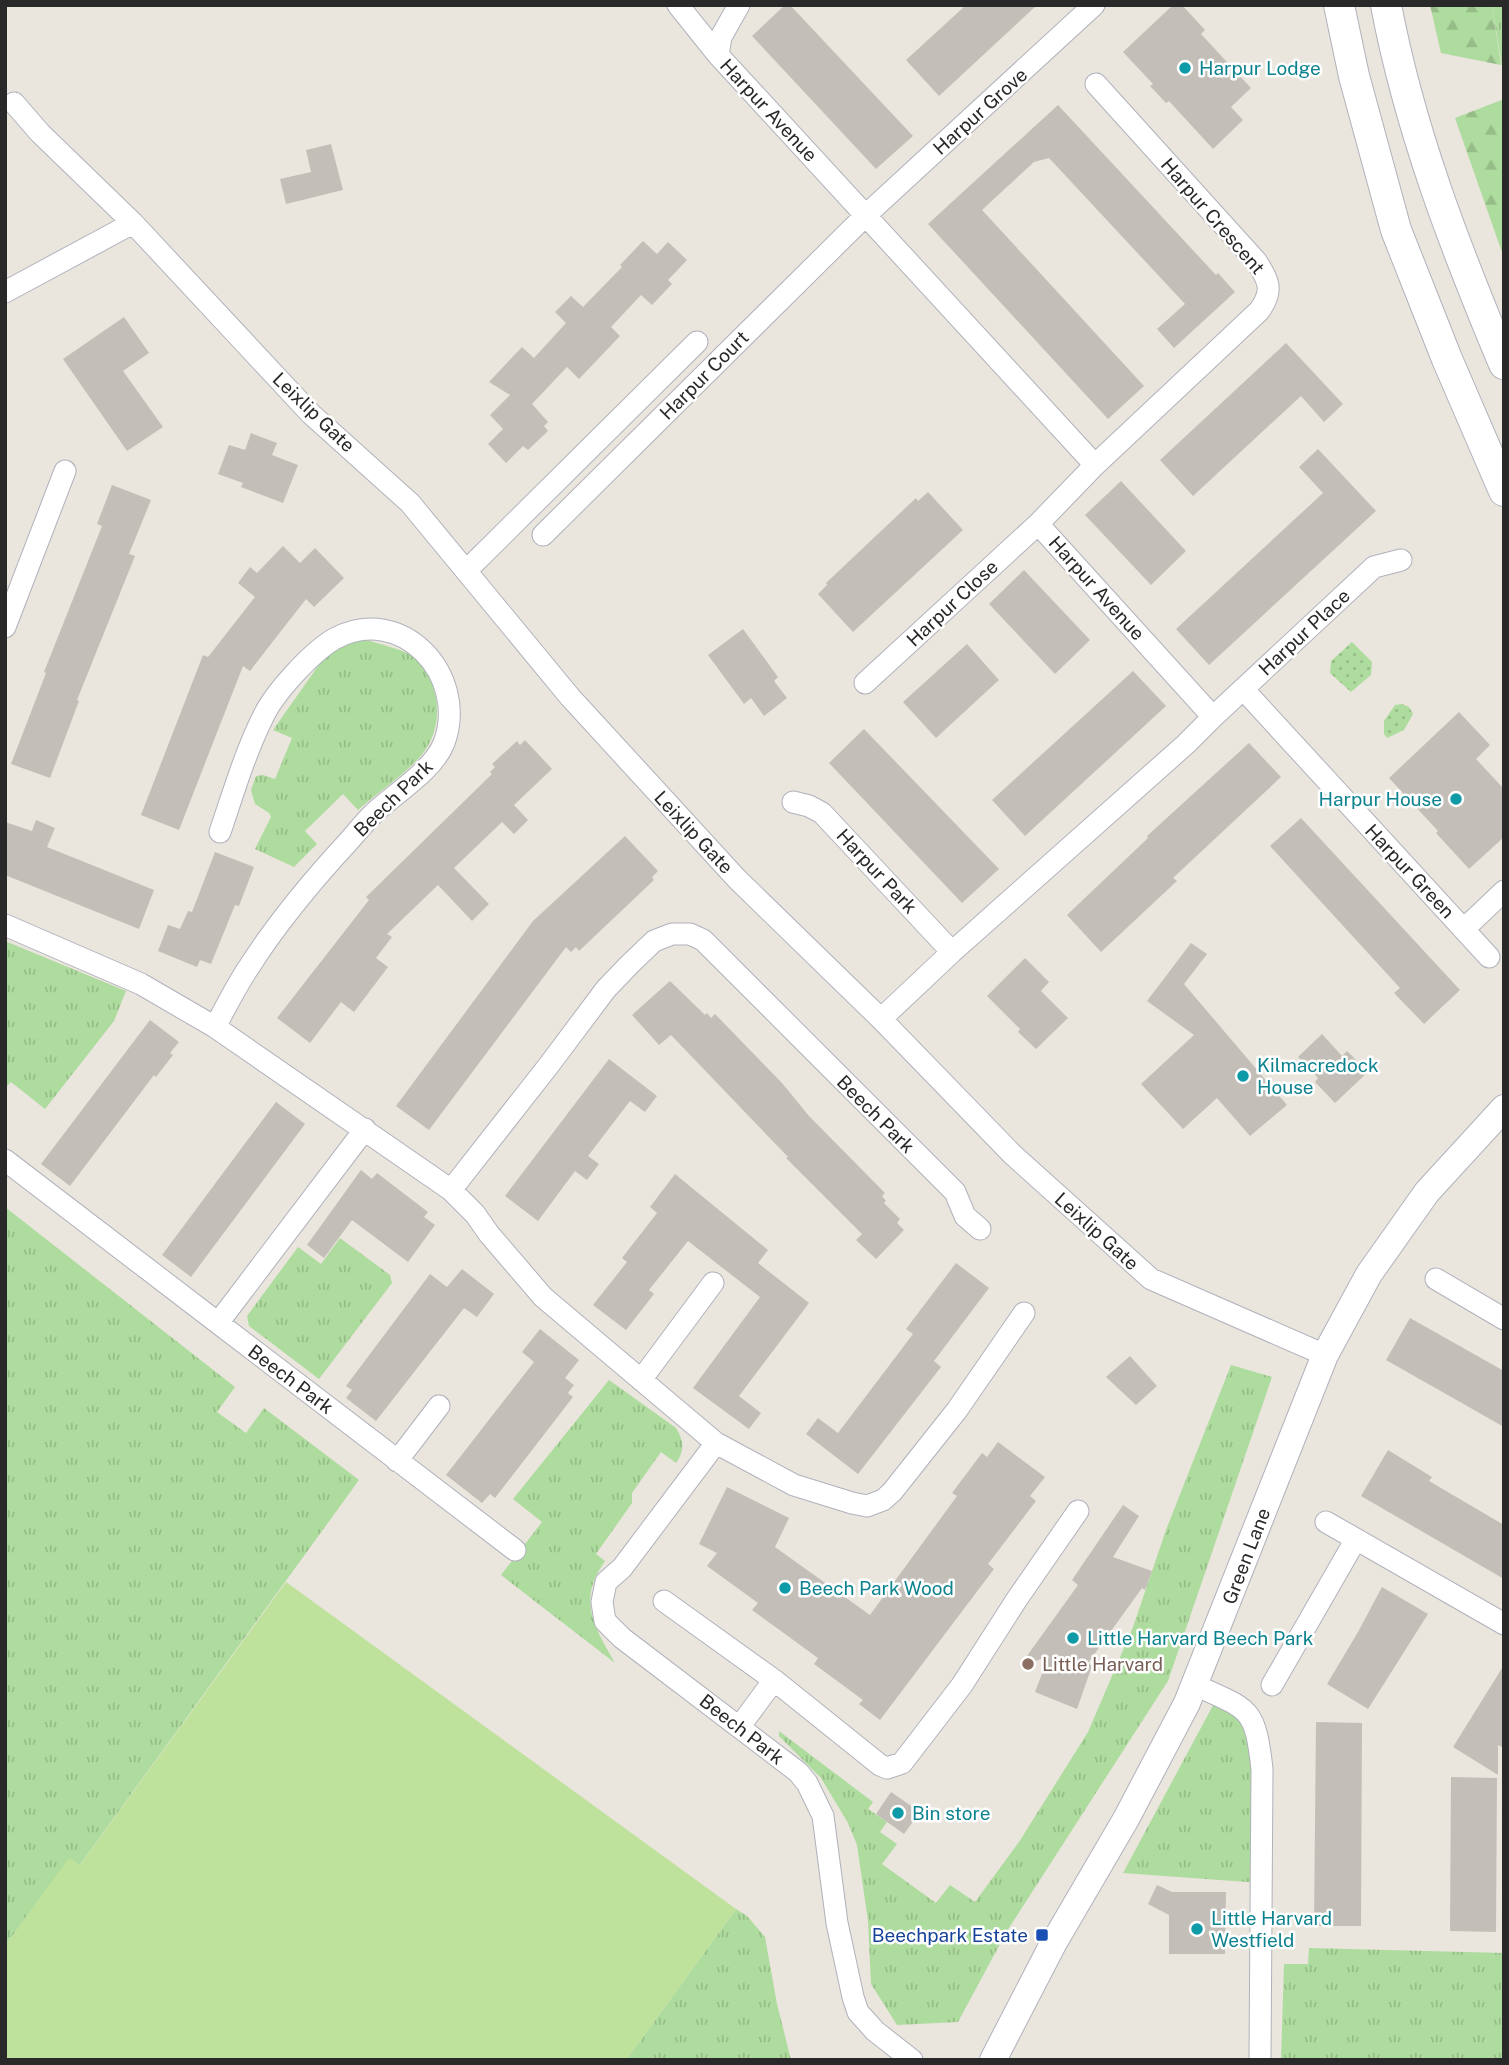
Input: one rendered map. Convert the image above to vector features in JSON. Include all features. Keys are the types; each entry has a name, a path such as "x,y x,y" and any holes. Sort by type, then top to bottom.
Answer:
{"main road":[{"path":"1339,5 1354,76 1396,230 1447,359 1504,491"},
{"path":"1386,5 1416,134 1504,365"}],"street":[{"name":"Harpur Avenue","path":"678,5 719,55 1095,466 1038,523 1213,717"},
{"path":"719,55 721,37 740,5"},
{"name":"Harpur Grove","path":"866,215 1094,5"},
{"name":"Harpur Crescent","path":"1095,466 1259,311 1266,301 1268,291 1268,278 1256,261 1096,84"},
{"name":"Leixlip Gate","path":"15,103 40,133 133,223 311,414 410,503 570,697 737,879 881,1019 1012,1154 1151,1279 1325,1355"},
{"name":"Harpur Court","path":"542,535 866,215"},
{"path":"5,292 133,223"},
{"path":"467,569 697,342"},
{"path":"5,627 65,471"},
{"name":"Harpur Close","path":"865,683 1038,523"},
{"name":"Harpur Place","path":"1213,717 1374,567 1401,560"},
{"name":"Beech Park","path":"215,1027 249,967 317,876 372,816 427,768 443,746 449,720 446,684 421,647 391,633 354,631 334,639 314,654 264,715 220,832"},
{"name":"Harpur Green","path":"1243,689 1489,957"},
{"path":"881,1019 1213,717"},
{"name":"Harpur Park","path":"793,802 822,813 953,952"},
{"name":"Harpur Green","path":"1464,929 1504,891"},
{"path":"5,925 141,984 215,1027 451,1190 475,1214 543,1297 716,1443 794,1485 867,1506 883,1500 957,1410 1024,1313"},
{"name":"Beech Park","path":"451,1190 614,981 654,941 671,934 690,934 703,940 955,1192 965,1216 980,1229"},
{"name":"Green Lane","path":"993,2060 1053,1944 1126,1819 1195,1685 1325,1355 1369,1274 1427,1192 1504,1108"},
{"path":"218,1323 365,1129"},
{"name":"Beech Park","path":"5,1160 515,1550"},
{"path":"1436,1279 1504,1320"},
{"path":"641,1380 713,1283"},
{"path":"397,1461 439,1406"},
{"name":"Beech Park","path":"716,1443 622,1568 606,1582 601,1602 608,1626 798,1772 823,1816 837,1923 852,1997 858,2012 875,2031 912,2060"},
{"path":"664,1601 774,1680 887,1768 902,1763 962,1685 1078,1511"},
{"path":"1326,1522 1504,1624"},
{"path":"1272,1685 1356,1539"},
{"path":"740,1726 774,1680"},
{"path":"1195,1685 1241,1707 1252,1717 1259,1738 1262,1769 1260,2060"}],"green space":[{"path":"1430,5 1492,5 1501,65 1441,53"},
{"path":"1492,5 1504,5 1504,79"},
{"path":"1504,99 1504,258 1455,118"},
{"path":"365,639 411,655 424,669 435,693 437,720 434,733 414,764 358,810 343,794 305,831 317,844 294,867 255,849 271,817 255,804 251,790 256,776 275,779 292,738 273,730 323,659 345,644"},
{"path":"1352,642 1372,662 1371,675 1351,692 1330,673 1331,661"},
{"path":"1395,705 1409,707 1413,714 1404,730 1387,738 1384,734 1384,721"},
{"path":"5,941 126,991 114,1021 45,1109 11,1082 5,1088"},
{"path":"5,1207 235,1387 217,1412 246,1433 264,1408 359,1480 79,1866 69,1859 5,1946"},
{"path":"340,1238 390,1275 392,1283 319,1379 249,1326 247,1316 298,1247 321,1264"},
{"path":"1231,1365 1272,1377 1168,1681 1007,1931 958,2022 897,2025 871,1984 868,1921 857,1845 848,1823 821,1778 779,1736 779,1731 873,1802 868,1809 887,1822 880,1832 897,1844 882,1864 936,1903 950,1885 975,1902 1019,1842 1088,1732 1133,1627 1166,1530"},
{"path":"609,1380 676,1428 682,1446 676,1463 661,1452 632,1493 632,1503 596,1554 605,1561 592,1588 592,1613 595,1625 615,1663 501,1575 542,1522 513,1499"},
{"path":"286,1582 736,1909 626,2060 5,2060 5,1946 69,1858 80,1865"},
{"path":"1218,1696 1249,1714 1261,1883 1123,1873"},
{"path":"736,1909 747,1916 765,1937 777,2004 791,2060 626,2060"},
{"path":"1309,1948 1504,1953 1504,2060 1281,2060 1284,1964 1308,1964"}],"building":[{"path":"785,5 790,5 913,136 876,169 752,36"},
{"path":"966,5 1037,5 939,96 906,60"},
{"name":"Harpur Lodge","path":"1173,5 1182,5 1205,30 1201,34 1251,88 1231,107 1243,120 1213,149 1169,101 1166,103 1150,86 1153,84 1123,52"},
{"path":"1058,105 1216,275 1218,273 1235,292 1174,348 1157,329 1185,304 1049,158 1034,162 982,210 1144,386 1108,419 928,224"},
{"path":"331,144 343,190 286,204 280,179 311,172 306,150"},
{"path":"643,241 657,254 668,242 687,260 668,280 672,284 652,305 641,295 611,327 620,336 579,379 567,367 532,404 548,422 544,426 548,431 528,450 523,446 506,463 488,444 503,429 490,415 510,395 489,382 522,347 534,358 566,323 555,312 571,296 583,307"},
{"path":"124,317 149,353 123,371 163,427 127,451 63,359"},
{"path":"1286,343 1343,404 1324,422 1301,396 1193,496 1160,460"},
{"path":"251,433 277,443 272,455 298,465 283,503 241,487 243,483 218,474 229,445 245,450"},
{"path":"1318,449 1376,511 1209,665 1176,629 1323,493 1299,467"},
{"path":"1121,481 1186,551 1151,585 1085,515"},
{"path":"112,485 151,500 129,554 135,556 77,700 79,701 50,778 11,764 102,526 97,524"},
{"path":"928,492 963,530 853,632 818,594 826,583 916,498 918,501"},
{"path":"283,546 300,563 315,548 344,578 314,607 306,599 250,671 243,666 179,830 141,815 203,655 208,657 255,597 238,583 250,567 257,573"},
{"path":"1024,570 1090,640 1055,674 989,604"},
{"path":"743,629 778,677 774,681 787,698 764,716 751,698 744,704 708,655"},
{"path":"967,644 999,680 936,738 903,702"},
{"path":"1133,671 1166,706 1025,836 992,800"},
{"name":"Harpur House","path":"1459,712 1490,745 1476,759 1504,789 1504,837 1469,869 1389,778"},
{"path":"864,729 999,869 962,903 829,763"},
{"path":"525,740 552,769 514,805 528,820 514,834 502,822 454,868 489,904 472,921 438,885 387,934 392,937 376,958 388,967 354,1012 341,1002 310,1043 277,1018 369,900 366,897 492,774 490,772 495,767 492,764 517,741 520,745"},
{"path":"1249,743 1281,777 1173,878 1177,881 1101,952 1067,915 1148,838 1147,836"},
{"path":"1301,818 1460,990 1424,1024 1394,993 1400,988 1270,846"},
{"path":"36,820 55,828 47,847 154,890 139,929 5,875 5,822 32,831"},
{"path":"625,836 658,871 652,877 654,880 579,951 576,947 571,952 566,947 429,1130 396,1106 533,921"},
{"path":"215,852 254,867 211,964 200,960 197,967 158,951 168,925 180,929 188,911 192,912"},
{"path":"1191,943 1207,954 1184,984 1287,1105 1250,1136 1217,1098 1183,1129 1141,1084 1194,1035 1147,1001"},
{"path":"1025,958 1049,982 1041,991 1068,1018 1036,1049 987,996"},
{"path":"670,981 705,1015 707,1013 711,1018 715,1014 885,1193 882,1196 886,1201 884,1203 900,1219 897,1223 904,1230 876,1259 856,1240 862,1234 786,1158 788,1157 671,1035 659,1045 632,1015"},
{"path":"150,1020 179,1042 170,1053 173,1055 156,1077 154,1075 70,1186 41,1164"},
{"path":"1322,1034 1342,1056 1347,1051 1368,1072 1335,1103 1315,1082 1318,1078 1298,1057"},
{"path":"609,1059 657,1096 645,1112 630,1101 588,1156 599,1164 587,1180 575,1171 538,1221 505,1196"},
{"path":"276,1102 305,1124 191,1277 162,1255"},
{"path":"361,1170 372,1179 377,1173 428,1212 424,1217 435,1225 408,1262 352,1220 324,1258 307,1245"},
{"path":"675,1174 768,1250 758,1263 809,1303 739,1396 761,1413 749,1429 693,1388 760,1297 688,1241 649,1290 654,1294 626,1330 593,1305 627,1262 622,1258 657,1213 650,1207"},
{"path":"956,1263 989,1288 934,1361 941,1367 858,1474 806,1434 818,1418 838,1433 913,1334 906,1329"},
{"path":"462,1269 494,1294 477,1317 464,1308 376,1421 346,1398 352,1390 346,1386 430,1274 447,1287"},
{"path":"1410,1318 1504,1371 1504,1427 1386,1360"},
{"path":"540,1329 579,1360 565,1378 574,1385 568,1393 573,1397 495,1498 490,1494 482,1503 446,1475 534,1362 522,1352"},
{"path":"1130,1356 1157,1386 1136,1405 1106,1377"},
{"name":"Beech Park Wood","path":"998,1442 1045,1477 1030,1496 1036,1501 988,1564 994,1569 880,1720 859,1704 863,1700 814,1664 818,1658 752,1610 758,1603 707,1566 717,1553 699,1544 727,1487 789,1518 775,1547 870,1615 957,1496 952,1493 982,1453 987,1457"},
{"path":"1388,1450 1432,1477 1429,1481 1504,1525 1504,1579 1361,1496"},
{"name":"Little Harvard Beech Park","path":"1123,1505 1139,1516 1113,1557 1152,1571 1145,1590 1142,1588 1088,1663 1092,1666 1077,1709 1035,1692 1049,1656 1019,1667 1078,1585 1072,1580"},
{"path":"1382,1587 1428,1614 1368,1709 1327,1684"},
{"path":"1504,1665 1504,1748 1498,1745 1498,1775 1453,1747"},
{"path":"1316,1722 1362,1723 1361,1926 1314,1926"},
{"path":"1451,1777 1497,1778 1496,1932 1450,1931"},
{"name":"Bin store","path":"891,1792 920,1812 904,1834 876,1814"},
{"name":"Little Harvard Westfield","path":"1157,1885 1172,1892 1226,1892 1225,1954 1169,1954 1169,1915 1148,1904"}],"place":[{"name":"Harpur Lodge","path":"1185,68"},
{"name":"Harpur House","path":"1456,799"},
{"name":"Kilmacredock House","path":"1243,1076"},
{"name":"Beech Park Wood","path":"785,1588"},
{"name":"Little Harvard Beech Park","path":"1073,1638"},
{"name":"Little Harvard","path":"1028,1664"},
{"name":"Bin store","path":"898,1813"},
{"name":"Little Harvard Westfield","path":"1197,1929"},
{"name":"Beechpark Estate","path":"1042,1935"}]}
